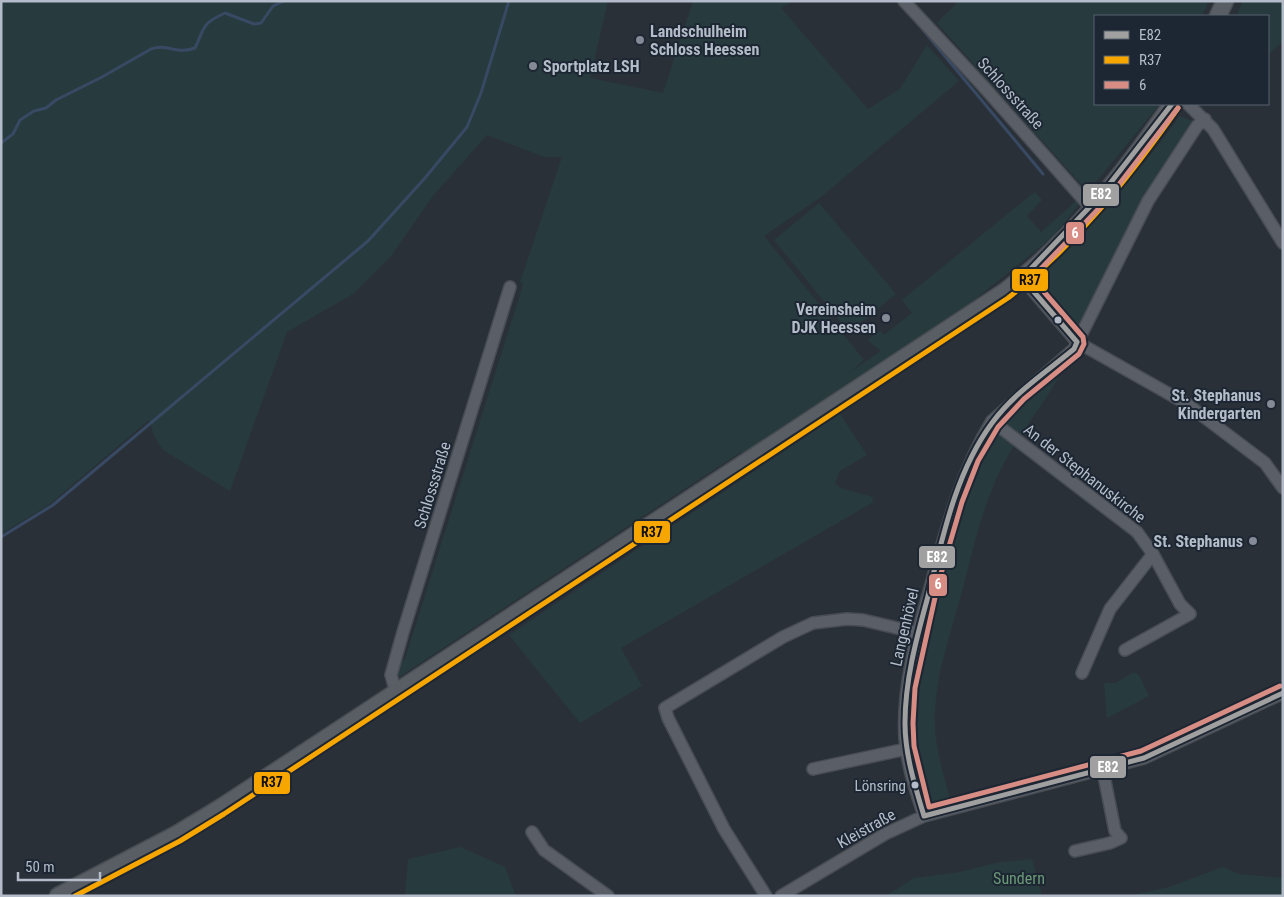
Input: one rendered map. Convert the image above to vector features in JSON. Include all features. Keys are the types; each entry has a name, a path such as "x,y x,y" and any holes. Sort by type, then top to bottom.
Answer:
{"main road":[{"path":"1218,15 1225,1"},
{"path":"58,896 177,834 220,808 812,420 1022,278 1091,208 1142,146 1171,105"}],"street":[{"name":"Schlossstraße","path":"904,1 983,86 1091,208"},
{"path":"1189,105 1205,119 1283,243"},
{"name":"Langenhövel","path":"924,816 906,749 904,721 908,680 918,633 949,519 969,467 992,422 1074,349 1148,201 1197,126 1205,119"},
{"path":"1022,278 1077,342 1187,404 1265,463 1283,488"},
{"name":"Schlossstraße","path":"396,693 391,675 403,632 510,287"},
{"name":"An der Stephanuskirche","path":"992,422 1137,532 1153,554 1180,604 1190,614 1125,650"},
{"path":"1082,672 1110,608 1153,554"},
{"path":"766,896 724,829 668,718 665,708 783,637 813,623 847,619 863,620 918,633"},
{"name":"Kleistraße","path":"782,896 885,834 924,816 1103,771 1144,758 1283,693"},
{"path":"813,769 906,749"},
{"path":"1075,851 1110,843 1120,838 1115,831 1103,771"},
{"path":"532,832 544,850 608,896"}],"green space":[{"path":"1,1 608,1 590,78 663,93 693,1 794,1 781,8 868,109 900,89 927,45 959,81 821,197 764,236 864,360 850,372 881,351 867,340 880,331 884,335 912,313 902,300 1032,194 1035,192 1042,200 1027,216 1041,232 1077,200 1078,206 1053,237 973,301 744,455 741,452 396,679 398,665 405,659 522,288 523,283 520,282 562,157 544,157 487,135 433,196 391,256 353,294 287,332 230,491 163,450 154,436 149,420 50,504 1,534"},
{"path":"959,1 1209,1 1202,15 1094,15 1094,105 1159,105 1088,192 937,23"},
{"path":"1243,1 1283,1 1283,41 1269,54 1269,15 1236,15"},
{"path":"1180,116 1195,122 1079,330 1037,279 1112,201"},
{"path":"819,203 896,294 849,332 774,240"},
{"path":"1059,368 1063,370 1014,446 995,482 975,540 944,654 936,696 935,732 941,766 950,799 934,804 925,793 919,770 913,724 914,702 924,636 952,531 973,472 992,435 1014,408"},
{"path":"840,414 867,455 840,471 835,483 840,488 873,497 872,503 621,648 642,686 580,723 509,635"},
{"path":"1134,672 1139,675 1149,696 1107,718 1104,683 1115,683"},
{"path":"461,847 505,867 516,896 405,896 408,859"},
{"name":"Sundern","path":"1032,859 1042,896 886,896 914,878 960,872 995,863"},
{"path":"1223,867 1239,874 1283,878 1283,896 1127,896 1169,887"}],"waterway":[{"path":"1,143 13,134 20,120 34,111 46,108 56,100 151,49 162,47 189,50 195,48 205,27 217,17 225,13 254,24 261,23 273,6 284,1"},
{"path":"1,537 53,505 368,241 425,178 467,127 481,93 509,1"},
{"path":"914,19 1043,174"}],"transit line":[{"name":"E82","path":"1022,278 1101,195 1171,105"},
{"name":"R37","path":"75,896 180,841 224,814 1008,298 1056,256 1100,209 1140,160 1178,108"},
{"name":"6","path":"1178,108 1107,200 1032,278 1083,337 1084,344 1079,354 1024,399 998,427 978,461 962,502 938,584 915,688 914,746 929,807 1141,751 1280,686"},
{"name":"E82","path":"1022,278 1077,342"},
{"name":"E82","path":"924,816 909,759 905,735 905,707 915,645 951,508 968,463 992,423 1020,392 1074,349 1077,342"},
{"name":"E82","path":"924,816 1144,758 1283,693"}],"place":[{"name":"Landschulheim Schloss Heessen","path":"640,40"},
{"name":"Sportplatz LSH","path":"533,66"},
{"name":"Vereinsheim DJK Heessen","path":"886,318"},
{"name":"St. Stephanus Kindergarten","path":"1271,404"},
{"name":"St. Stephanus","path":"1253,541"},
{"name":"Lönsring","path":"915,785"}]}
